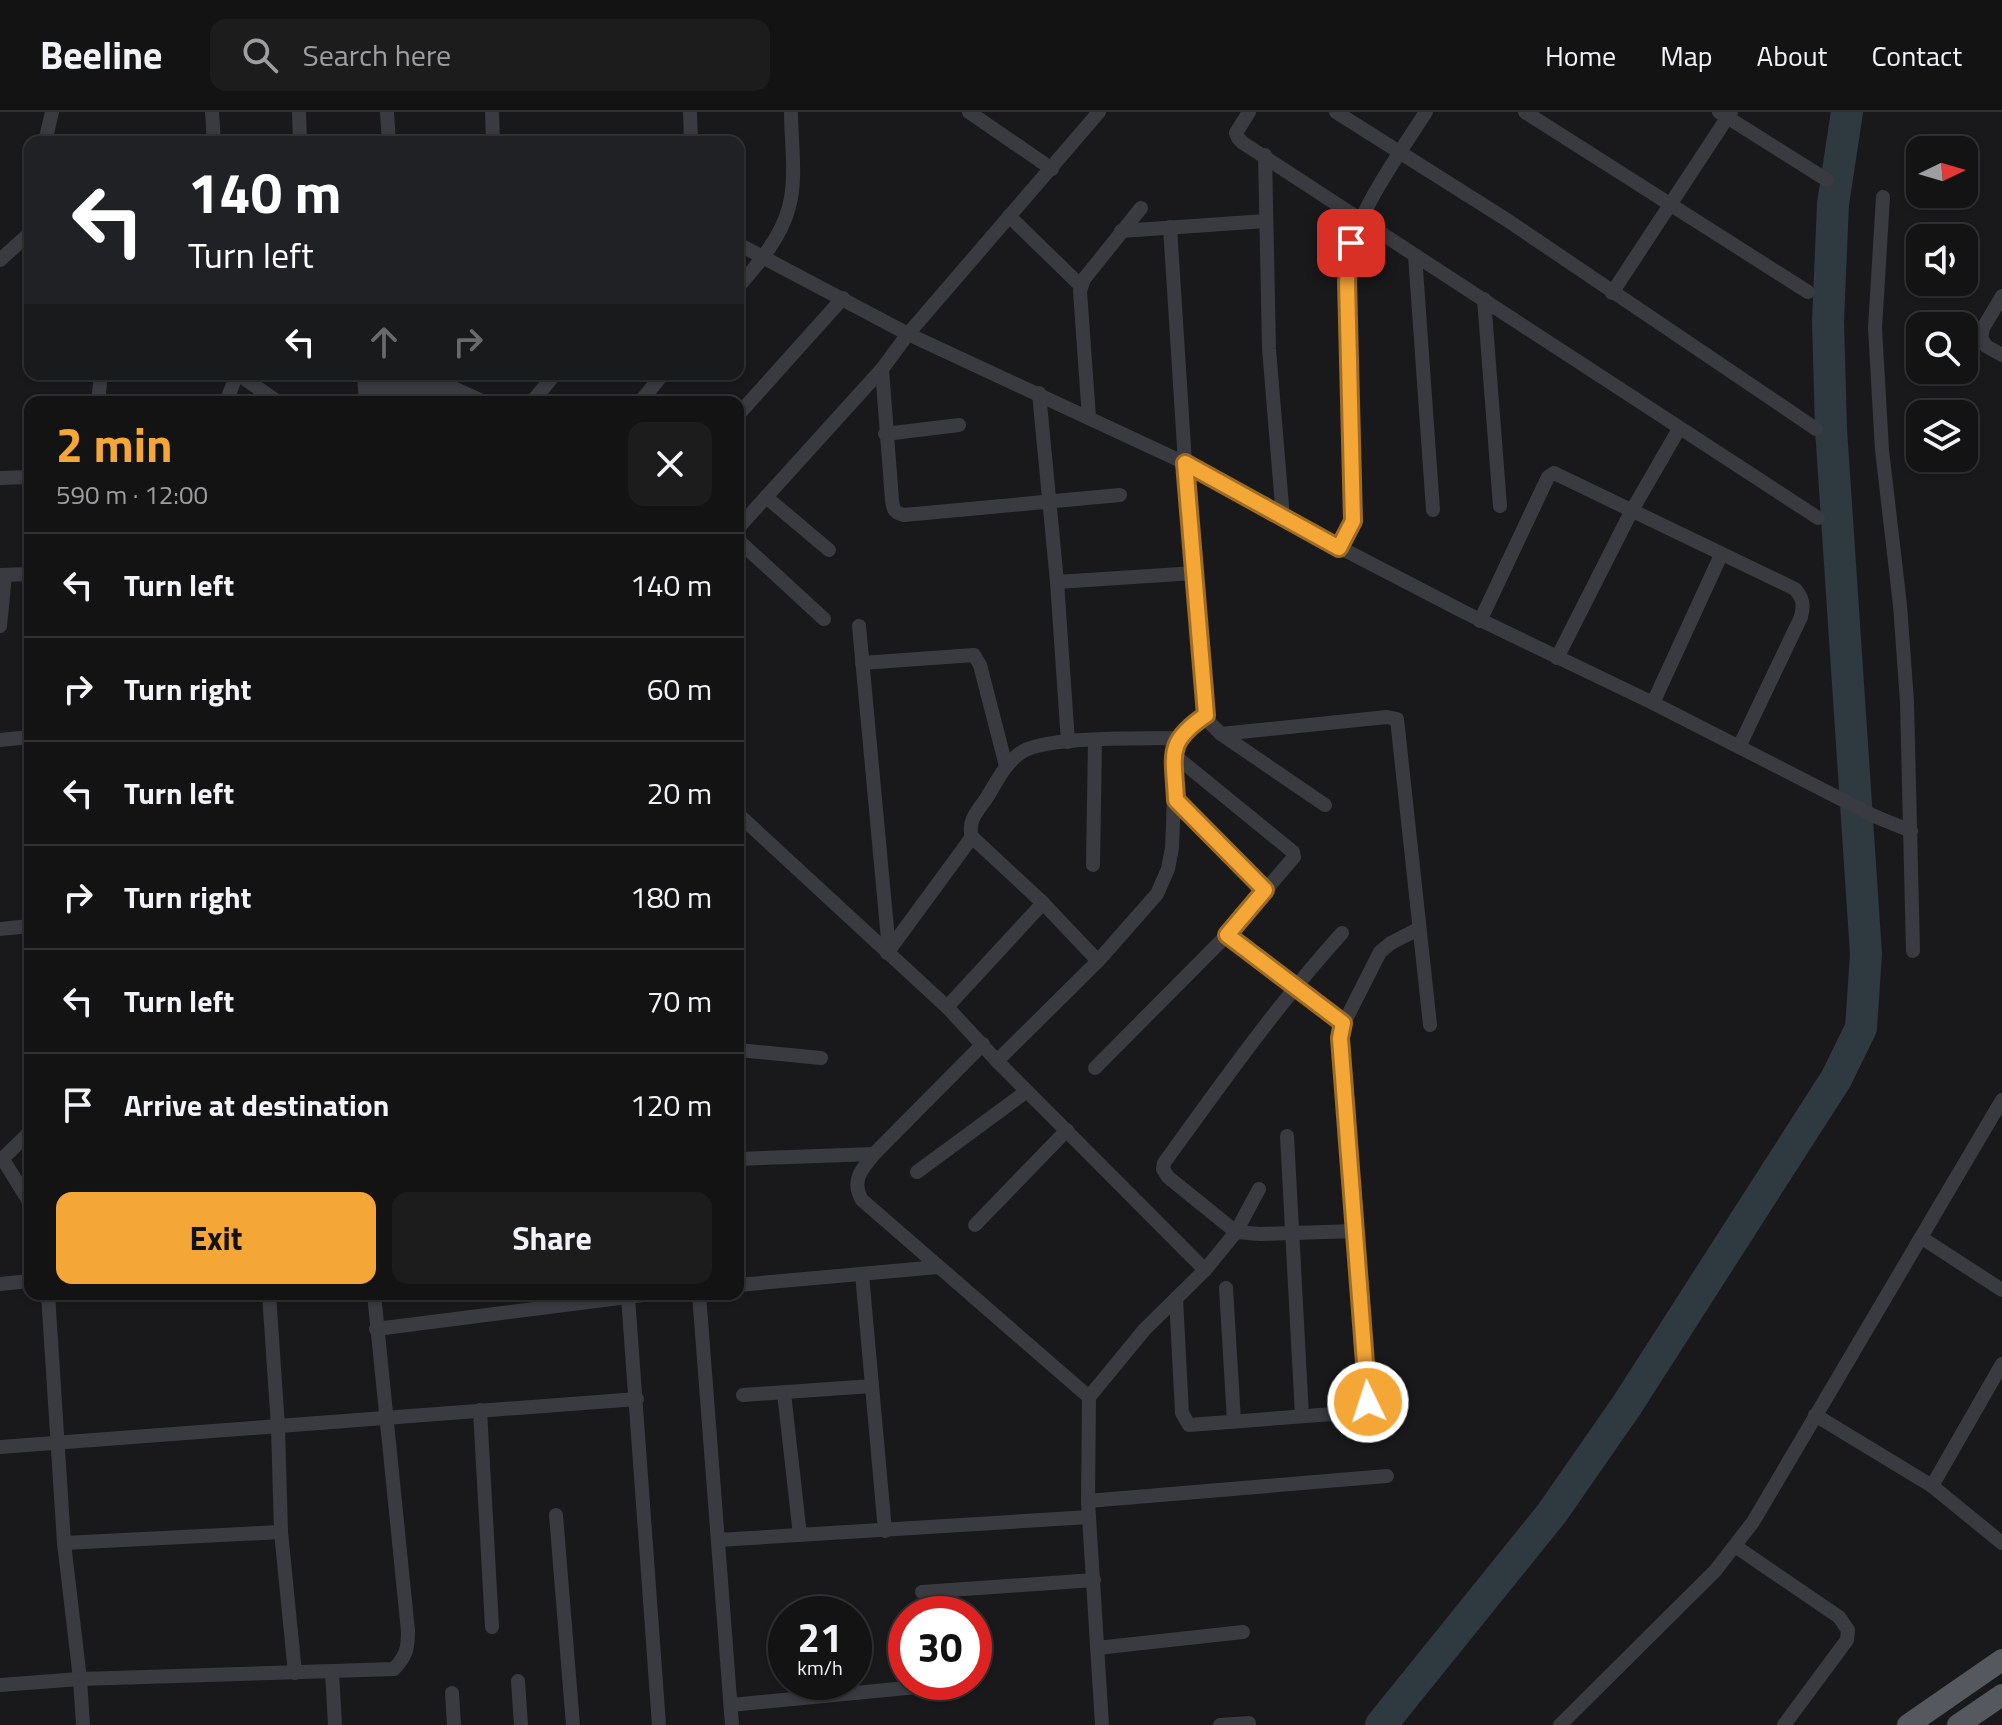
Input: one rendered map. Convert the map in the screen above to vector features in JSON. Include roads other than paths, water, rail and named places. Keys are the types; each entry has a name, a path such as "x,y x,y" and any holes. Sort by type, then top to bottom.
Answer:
{"main road":[{"path":"1908,1725 2002,1660"},
{"path":"1958,1725 2002,1695"}],"street":[{"path":"46,136 52,112"},
{"path":"212,112 214,136"},
{"path":"299,112 300,136"},
{"path":"387,112 389,136"},
{"path":"492,112 493,136"},
{"path":"690,112 691,136"},
{"path":"744,280 764,256 785,220 791,196 791,112"},
{"path":"969,112 1052,169"},
{"path":"744,521 882,369 908,334 1099,112"},
{"path":"1249,112 1239,128 1238,138 1818,518"},
{"path":"1336,112 1507,220 1816,429"},
{"path":"1339,548 1354,513 1347,281 1351,243 1400,152 1426,112"},
{"path":"1525,112 1808,292"},
{"path":"1612,293 1671,207 1726,114 1827,180"},
{"path":"1265,155 1269,349 1283,518"},
{"path":"1883,197 1875,328 1882,450 1900,605 1907,702 1913,951"},
{"path":"1089,418 1081,286 1141,208"},
{"path":"1009,216 1081,286"},
{"path":"1121,231 1266,221"},
{"path":"1170,227 1185,463 1206,715 1221,734 1325,805"},
{"path":"0,260 24,238"},
{"path":"744,247 908,334 1185,463 1480,621 1653,703 1874,816 1911,831"},
{"path":"1415,255 1433,510"},
{"path":"2002,296 1983,328 1981,338 1986,346 2002,355"},
{"path":"744,408 843,298"},
{"path":"1484,299 1500,506"},
{"path":"882,369 885,434 893,509 897,513 1120,495"},
{"path":"246,380 269,396"},
{"path":"537,396 550,380"},
{"path":"645,396 658,380"},
{"path":"365,388 453,388 471,396"},
{"path":"1039,393 1068,742"},
{"path":"885,434 959,425"},
{"path":"1557,658 1631,512 1679,429"},
{"path":"1480,621 1549,474 1559,474 1631,512 1795,589 1801,597 1803,608 1739,747"},
{"path":"0,478 24,477"},
{"path":"766,497 829,550"},
{"path":"744,546 824,619"},
{"path":"1653,703 1721,555"},
{"path":"1057,582 1195,573"},
{"path":"0,626 2,575 24,574"},
{"path":"859,626 888,952"},
{"path":"862,663 974,655 980,665 1006,766"},
{"path":"997,1061 1098,961 1147,906 1164,880 1172,848 1176,800 1174,755 1178,738 1206,715"},
{"path":"1221,734 1387,717 1397,719 1430,1025"},
{"path":"0,740 24,738"},
{"path":"888,952 972,837 971,821 1006,766 1021,751 1034,746 1068,742 1178,738"},
{"path":"1093,865 1095,740"},
{"path":"1095,1068 1227,935 1293,859 1293,852 1174,755"},
{"path":"1176,800 1265,890"},
{"path":"744,820 947,1007 1205,1270"},
{"path":"972,837 1043,903 1098,961"},
{"path":"947,1007 1043,903"},
{"path":"0,929 24,927"},
{"path":"1176,1298 1183,1419 1189,1425 1359,1412 1367,1407 1340,1038 1343,1023 1380,952 1418,929"},
{"path":"1342,933 1295,985 1164,1163 1163,1169 1168,1177 1236,1232 1356,1231"},
{"path":"1227,935 1343,1023"},
{"path":"983,1044 874,1154 859,1173 857,1191 862,1200 1089,1397"},
{"path":"744,1051 821,1058"},
{"path":"917,1172 1027,1091"},
{"path":"1560,1725 1715,1571 1735,1546 1770,1495 2002,1100"},
{"path":"975,1225 1067,1130"},
{"path":"1287,1136 1302,1416"},
{"path":"24,1138 1,1160 24,1194"},
{"path":"744,1159 874,1154"},
{"path":"1102,1725 1088,1501 1089,1397 1145,1329 1205,1270 1236,1232 1259,1189"},
{"path":"1922,1238 2002,1290"},
{"path":"744,1284 938,1267"},
{"path":"862,1274 885,1531"},
{"path":"0,1284 24,1282"},
{"path":"1226,1288 1234,1421"},
{"path":"48,1300 64,1543 83,1725"},
{"path":"269,1300 281,1532 295,1673"},
{"path":"0,1685 80,1679 394,1669 408,1649 374,1300"},
{"path":"508,1300 509,1311"},
{"path":"376,1329 602,1300"},
{"path":"628,1300 659,1725"},
{"path":"699,1300 732,1725"},
{"path":"1932,1486 2002,1364"},
{"path":"743,1395 872,1386"},
{"path":"784,1393 800,1535"},
{"path":"0,1447 637,1399"},
{"path":"480,1410 492,1627"},
{"path":"1815,1415 1932,1486 2002,1543"},
{"path":"1088,1501 1387,1476"},
{"path":"556,1515 573,1725"},
{"path":"718,1540 1089,1517"},
{"path":"64,1543 281,1532"},
{"path":"1735,1546 1839,1617 1848,1630 1847,1640 1784,1725"},
{"path":"922,1592 1094,1580"},
{"path":"1097,1648 1243,1632"},
{"path":"332,1672 335,1725"},
{"path":"518,1681 521,1725"},
{"path":"731,1705 888,1690"},
{"path":"452,1693 454,1725"},
{"path":"1220,1725 1249,1723"}],"waterway":[{"path":"1381,1725 1552,1513 1627,1405 1836,1079 1861,1028 1866,954 1831,429 1828,321 1833,204 1847,112"}]}
